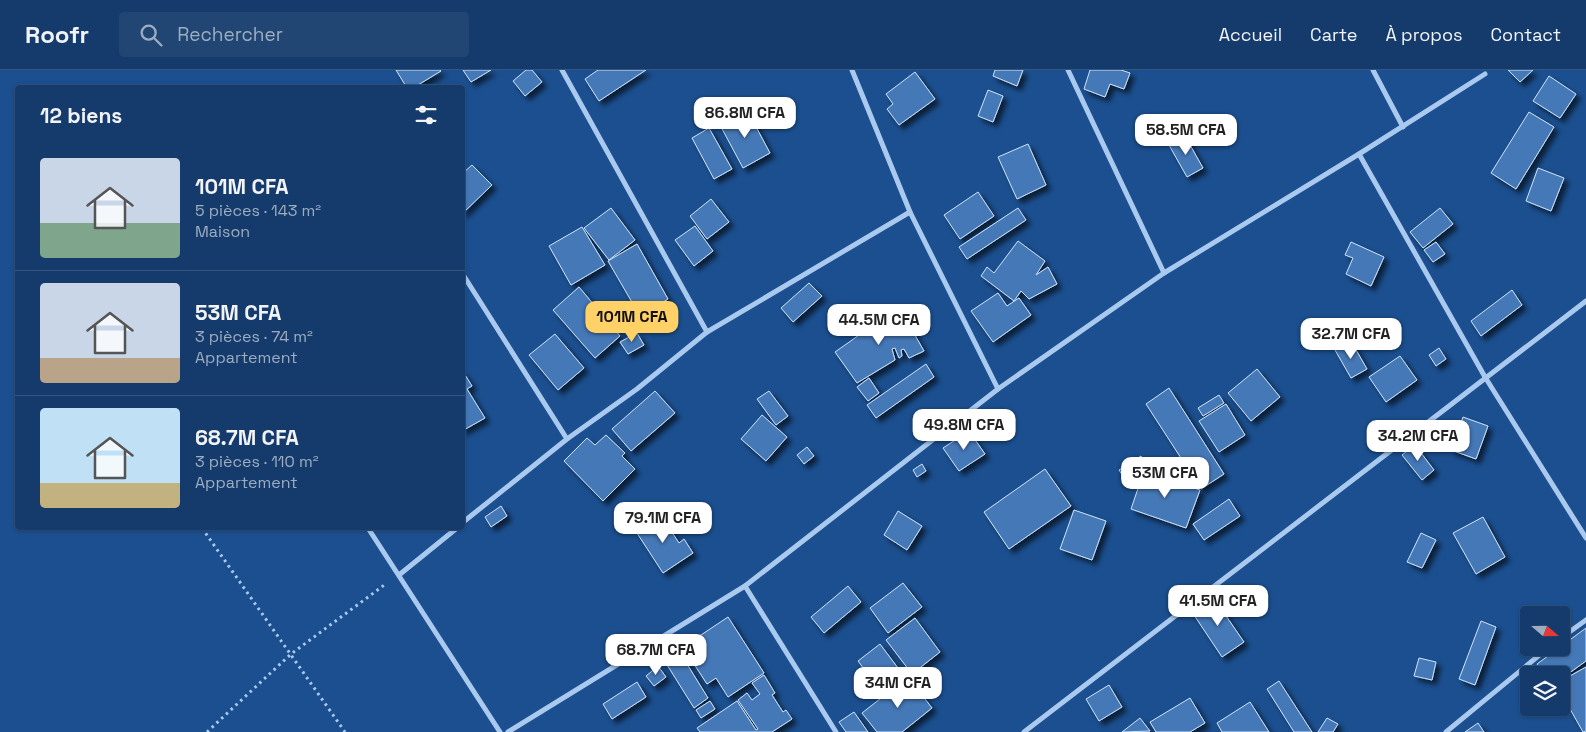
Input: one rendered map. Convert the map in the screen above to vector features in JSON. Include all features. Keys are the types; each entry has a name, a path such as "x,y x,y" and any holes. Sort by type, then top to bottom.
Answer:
{"street":[{"path":"562,70 707,332"},
{"path":"852,70 910,212 998,390"},
{"path":"1068,70 1164,273"},
{"path":"1373,70 1403,127"},
{"path":"508,732 745,586 998,390 1164,273 1403,127 1485,74"},
{"path":"1359,154 1485,377 1586,538"},
{"path":"465,521 567,439 637,389 707,332 910,212"},
{"path":"465,278 567,439"},
{"path":"1024,732 1586,301"},
{"path":"369,530 500,732"},
{"path":"399,574 454,530"},
{"path":"745,586 836,732"},
{"path":"1570,632 1586,620"},
{"path":"1446,732 1538,656"}],"path":[{"path":"203,530 345,732"},
{"path":"206,732 291,654 399,574"}],"building":[{"path":"396,70 441,71 418,85 405,85"},
{"path":"463,70 491,70 471,82"},
{"path":"526,70 532,70 542,82 525,96 513,81"},
{"path":"598,70 646,70 599,101 585,79"},
{"path":"995,70 1023,70 1017,86 993,76"},
{"path":"1090,70 1121,70 1130,73 1124,89 1110,84 1105,97 1084,89"},
{"path":"1508,70 1533,70 1520,82"},
{"path":"915,72 935,99 899,125 887,109 893,104 886,94"},
{"path":"1549,76 1576,94 1560,118 1533,101"},
{"path":"988,90 1003,96 993,122 978,116"},
{"path":"747,110 770,153 743,168 720,125"},
{"path":"1529,112 1554,127 1516,189 1491,173"},
{"path":"709,128 732,169 714,179 692,138"},
{"path":"1185,136 1203,168 1187,177 1169,145"},
{"path":"1028,144 1046,185 1017,199 998,157"},
{"path":"472,165 492,185 465,211 465,171"},
{"path":"1538,168 1564,178 1551,211 1526,201"},
{"path":"978,192 994,216 960,239 944,215"},
{"path":"711,199 729,222 707,239 690,216"},
{"path":"611,208 635,240 609,260 584,228"},
{"path":"1018,208 1026,220 967,259 959,247"},
{"path":"1440,208 1453,224 1423,248 1410,232"},
{"path":"695,226 713,251 694,266 675,240"},
{"path":"582,227 605,265 571,285 549,246"},
{"path":"1018,241 1045,261 1036,275 1048,267 1057,284 1029,299 1021,291 1014,301 981,276 987,267 994,273"},
{"path":"1351,242 1384,257 1371,286 1346,274 1353,258 1345,255"},
{"path":"1436,242 1445,254 1433,262 1424,250"},
{"path":"637,244 668,299 640,316 608,261"},
{"path":"809,283 822,296 793,322 781,308"},
{"path":"579,287 620,336 595,358 553,310"},
{"path":"1512,290 1522,305 1481,336 1471,321"},
{"path":"998,293 1007,306 1019,298 1031,315 993,342 971,311"},
{"path":"899,307 924,351 909,358 904,349 901,350 902,356 899,358 895,348 892,349 895,360 857,383 835,352"},
{"path":"637,333 644,345 628,354 620,342"},
{"path":"555,334 584,368 558,390 529,355"},
{"path":"1351,341 1367,369 1351,378 1335,350"},
{"path":"1439,348 1446,359 1436,366 1429,355"},
{"path":"1400,356 1417,380 1386,402 1369,377"},
{"path":"926,364 934,377 876,418 867,405"},
{"path":"1257,369 1280,397 1251,421 1228,393"},
{"path":"465,375 472,386 467,389 485,418 465,429"},
{"path":"869,378 879,393 868,401 857,387"},
{"path":"1169,388 1224,474 1201,489 1146,404"},
{"path":"655,391 675,413 631,451 612,429"},
{"path":"769,391 788,416 776,425 757,399"},
{"path":"1219,395 1224,403 1203,416 1198,408"},
{"path":"1226,404 1245,435 1219,452 1199,421"},
{"path":"762,415 787,437 766,461 741,439"},
{"path":"1463,417 1488,426 1476,459 1451,450"},
{"path":"969,431 985,454 959,471 943,448"},
{"path":"606,435 625,453 622,456 635,469 603,501 564,461 587,438 595,445"},
{"path":"1415,445 1434,470 1422,480 1402,455"},
{"path":"807,447 814,456 804,464 797,455"},
{"path":"1141,456 1146,464 1125,479 1119,470"},
{"path":"922,464 926,471 917,477 913,470"},
{"path":"1045,469 1071,506 1009,549 984,512"},
{"path":"1144,471 1200,490 1186,528 1131,509"},
{"path":"1229,499 1240,516 1204,540 1193,524"},
{"path":"501,506 507,516 491,527 485,517"},
{"path":"1074,510 1106,521 1092,560 1060,549"},
{"path":"898,511 922,526 907,550 884,535"},
{"path":"660,514 679,543 684,539 693,553 663,573 635,530"},
{"path":"1483,517 1505,557 1476,574 1453,533"},
{"path":"1421,533 1436,540 1422,568 1407,562"},
{"path":"903,583 922,607 888,633 870,608"},
{"path":"848,586 861,602 824,633 811,617"},
{"path":"1213,597 1244,642 1222,657 1192,612"},
{"path":"728,617 764,673 728,697 716,678 707,684 683,647"},
{"path":"915,618 940,652 912,674 886,640"},
{"path":"1481,621 1496,627 1475,685 1459,679"},
{"path":"1586,628 1586,661 1570,673 1570,666 1538,666 1537,664 1548,656 1570,656 1570,640"},
{"path":"674,643 708,698 694,708 659,652"},
{"path":"880,644 901,672 879,689 858,661"},
{"path":"1419,658 1436,662 1432,680 1414,676"},
{"path":"658,666 666,677 654,686 646,676"},
{"path":"1586,667 1586,731 1583,732 1570,709 1570,676"},
{"path":"764,675 775,693 772,695 783,712 786,710 792,719 772,732 700,732 697,728 737,701 756,730 758,729 738,700 747,693 752,700 760,694 752,683"},
{"path":"908,677 932,708 902,732 877,732 862,713"},
{"path":"1279,681 1312,732 1294,732 1267,689"},
{"path":"637,682 646,697 612,719 603,704"},
{"path":"1109,685 1122,707 1099,721 1086,699"},
{"path":"1190,698 1205,723 1190,732 1156,732 1150,722"},
{"path":"710,701 715,709 701,718 696,710"},
{"path":"1250,702 1269,732 1222,732 1217,723"},
{"path":"854,712 868,732 846,732 839,722"},
{"path":"1140,718 1150,731 1122,732"},
{"path":"1327,718 1338,724 1333,732 1318,732"},
{"path":"1478,723 1484,732 1465,732"}]}
